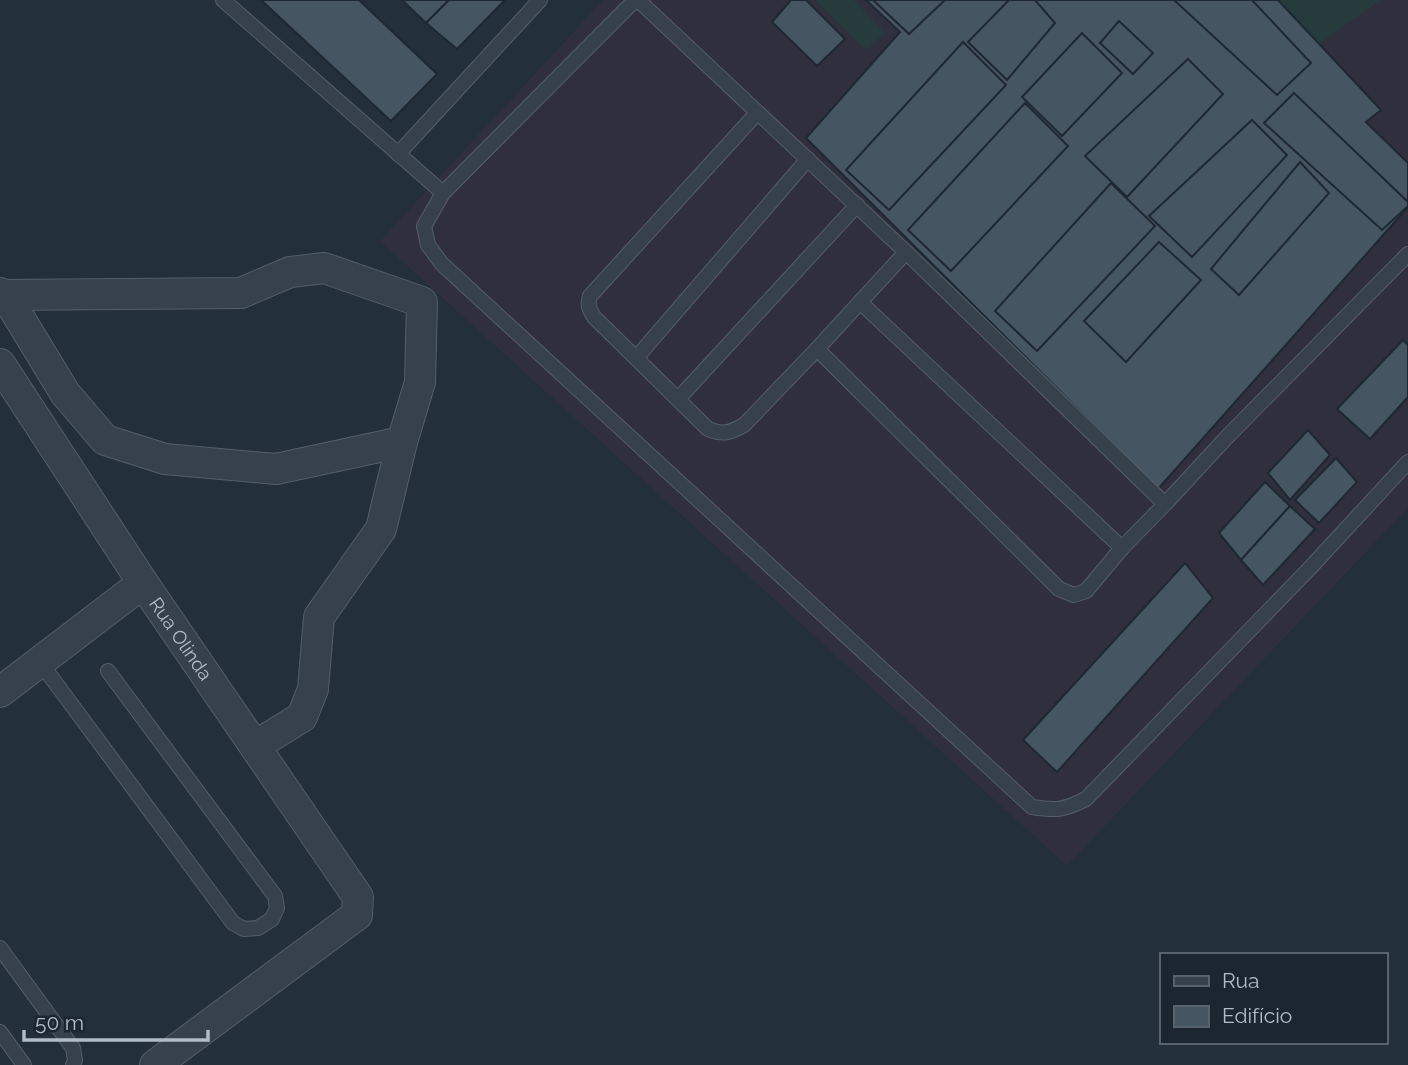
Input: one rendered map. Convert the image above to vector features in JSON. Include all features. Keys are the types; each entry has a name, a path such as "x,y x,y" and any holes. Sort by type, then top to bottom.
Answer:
{"street":[{"path":"1,294 241,293 290,272 324,268 422,302 420,382 381,529 319,617 313,688 302,718 255,746"},
{"path":"1,294 11,304 65,393 105,440 165,459 276,469 402,442"},
{"name":"Rua Olinda","path":"0,363 143,583 358,897 357,915 155,1065"},
{"path":"0,692 143,583"}],"lane":[{"path":"223,0 443,193"},
{"path":"398,154 540,0"},
{"path":"1165,504 858,205 637,0 443,193 424,226 428,245 442,264 1032,807 1067,809 1086,799 1408,463"},
{"path":"757,113 590,296 588,303 594,317 708,429 718,433 731,432 744,425 906,252"},
{"path":"637,357 808,159"},
{"path":"678,399 858,205"},
{"path":"817,349 1059,589 1074,595 1086,591 1122,548 1226,438 1408,254"},
{"path":"860,302 1122,548"},
{"path":"40,662 233,923 244,929 258,928 272,919 277,908 275,896 108,671"},
{"path":"0,948 73,1048 73,1065"},
{"path":"0,1032 24,1065"}],"shaded area":[{"path":"603,0 1408,0 1408,508 1067,866 380,241"}],"green space":[{"path":"815,0 854,0 885,33 866,50"},
{"path":"1278,0 1380,0 1319,44"}],"building":[{"path":"261,0 359,0 437,74 391,121"},
{"path":"402,0 449,0 426,23"},
{"path":"449,0 505,0 457,49 426,23"},
{"path":"791,0 806,0 845,39 817,66 772,22"},
{"path":"866,0 1278,0 1381,110 1366,122 1408,163 1408,207 1158,489 806,138 900,32"},
{"path":"873,0 945,0 909,34"},
{"path":"1009,0 1035,0 1055,23 1007,80 968,42"},
{"path":"1174,0 1252,0 1311,63 1277,95"},
{"path":"1119,21 1153,53 1133,74 1100,43"},
{"path":"1082,33 1122,73 1062,136 1022,97"},
{"path":"963,42 1006,85 889,210 846,170"},
{"path":"1188,59 1223,94 1127,197 1085,156"},
{"path":"1294,93 1408,202 1408,206 1382,230 1264,123"},
{"path":"1025,103 1068,146 951,271 908,230"},
{"path":"1252,120 1287,155 1192,257 1149,216"},
{"path":"1300,162 1329,193 1239,295 1211,269"},
{"path":"1111,183 1155,226 1037,351 995,311"},
{"path":"1159,242 1201,280 1126,362 1084,321"},
{"path":"1403,340 1408,345 1408,397 1370,439 1337,409"},
{"path":"1308,430 1330,455 1290,500 1268,473"},
{"path":"1336,458 1357,482 1319,523 1295,500"},
{"path":"1265,482 1290,506 1241,560 1219,533"},
{"path":"1290,506 1315,529 1263,585 1241,560"},
{"path":"1185,563 1213,598 1057,772 1023,740"}]}
